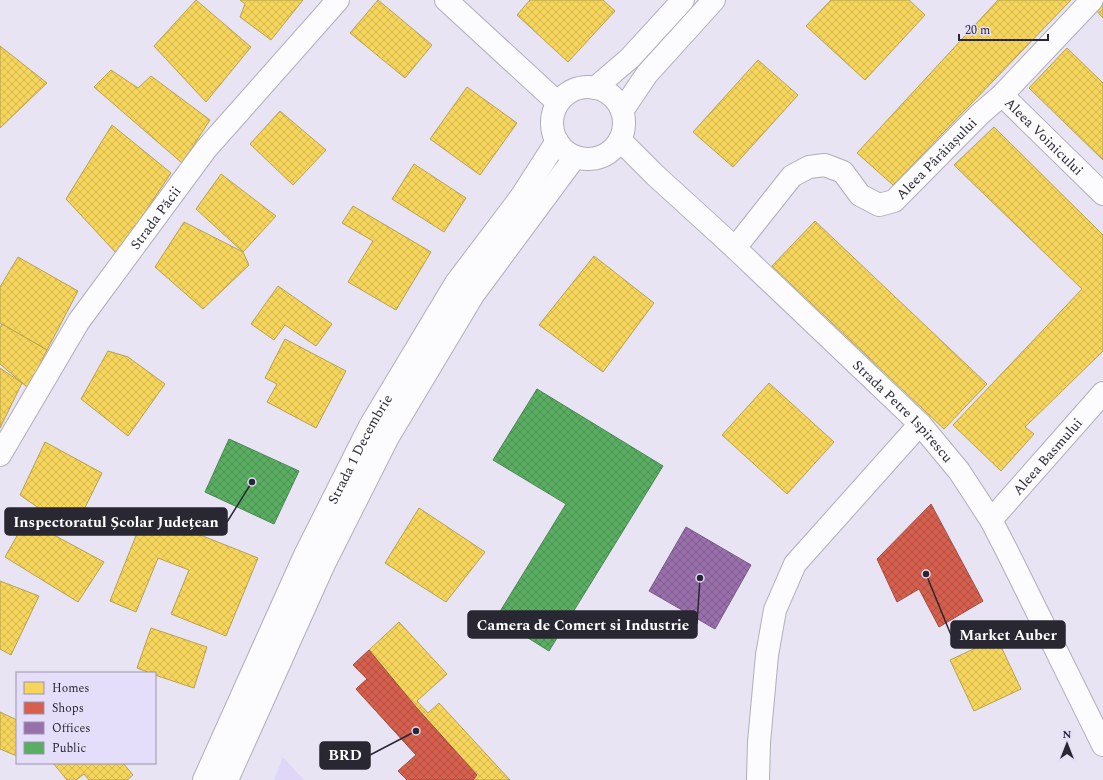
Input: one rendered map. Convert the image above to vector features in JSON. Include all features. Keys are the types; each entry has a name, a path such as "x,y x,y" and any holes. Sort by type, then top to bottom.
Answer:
{"street":[{"name":"Strada Păcii","path":"0,455 78,321 206,149 338,0"},
{"path":"446,0 558,103"},
{"path":"595,88 630,58 683,0"},
{"path":"622,111 647,74 714,0"},
{"name":"Aleea Pârâiașului","path":"735,248 792,176 809,167 825,165 842,172 860,195 879,205 894,201 980,114 1002,95 1092,0"},
{"path":"584,87 595,88 606,92 616,100 622,111 624,121 623,131 620,140 614,149 605,155 585,159 575,157 564,151 556,142 552,132 551,122 553,112 565,95 584,87"},
{"name":"Aleea Voinicului","path":"1002,95 1103,194"},
{"name":"Strada Petre Ispirescu","path":"620,140 655,175 735,248 920,424 958,471 991,520 1103,745"},
{"name":"Strada 1 Decembrie","path":"204,780 306,555 370,426 456,283 521,197 556,142"},
{"name":"Strada 1 Decembrie","path":"227,780 324,564 388,437 473,295 575,157"},
{"name":"Aleea Basmului","path":"991,520 1103,393"},
{"path":"758,780 759,742 767,655 775,610 792,570 795,564 920,424"}],"shaded area":[{"path":"283,757 304,780 274,780"}],"building: Homes":[{"path":"196,0 251,47 206,102 154,46"},
{"path":"240,0 303,0 271,40 240,17 245,4"},
{"path":"378,0 432,45 405,78 350,33"},
{"path":"530,0 603,0 615,11 568,62 517,15"},
{"path":"831,0 909,0 925,15 865,80 806,26"},
{"path":"998,0 1071,0 893,185 857,153"},
{"path":"1103,1 1103,18 1095,9"},
{"path":"0,46 47,83 0,128"},
{"path":"1067,48 1103,83 1103,160 1029,88"},
{"path":"758,60 798,95 733,167 693,132"},
{"path":"111,70 138,88 151,76 210,120 182,163 94,87"},
{"path":"467,87 517,123 480,175 430,139"},
{"path":"280,111 326,150 293,185 250,144"},
{"path":"112,125 171,173 117,254 66,199"},
{"path":"994,127 1103,235 1103,351 1025,427 1034,434 1001,471 953,425 1082,289 954,165"},
{"path":"414,164 466,198 444,232 392,199"},
{"path":"221,174 276,216 243,252 196,209"},
{"path":"353,206 431,252 396,310 348,282 373,241 342,223"},
{"path":"815,221 987,384 944,429 772,266"},
{"path":"184,222 243,252 249,265 203,309 155,267"},
{"path":"594,256 654,303 603,372 539,325"},
{"path":"18,257 78,291 47,350 0,323 0,287"},
{"path":"278,286 332,324 316,346 285,325 274,340 251,324"},
{"path":"2,324 47,350 28,388 0,364 0,327"},
{"path":"285,339 346,371 316,428 267,402 277,384 265,378"},
{"path":"108,351 128,357 165,384 128,436 81,399"},
{"path":"0,368 22,383 0,428"},
{"path":"769,383 834,442 787,494 722,435"},
{"path":"45,442 102,473 73,532 20,495"},
{"path":"419,508 485,552 446,602 385,563"},
{"path":"145,513 258,558 226,636 171,614 189,570 158,558 136,612 110,601"},
{"path":"26,520 104,562 78,602 5,557"},
{"path":"0,581 39,596 11,655 0,649"},
{"path":"399,622 447,674 417,701 428,713 439,703 510,780 407,780 398,771 416,755 356,689 367,679 353,665"},
{"path":"151,628 207,647 194,688 156,675 156,672 147,672 137,668"},
{"path":"997,638 1021,689 974,711 950,660"},
{"path":"0,712 16,720 16,756 0,749"},
{"path":"54,764 124,764 133,775 127,780 89,780 84,774 76,780 67,780"}],"building: Shops":[{"path":"931,504 983,601 939,627 919,589 897,602 877,559"},
{"path":"369,650 416,707 477,775 473,780 407,780 398,771 416,755 356,689 367,679 353,665"}],"building: Offices":[{"path":"686,527 751,565 715,629 649,591"}],"building: Public":[{"path":"537,389 663,466 549,651 496,618 566,504 493,460"},
{"path":"229,439 299,471 274,524 205,492"}],"place":[{"name":"Inspectoratul Școlar Județean","path":"252,482"},
{"name":"Market Auber","path":"926,574"},
{"name":"Camera de Comert si Industrie","path":"700,578"},
{"name":"BRD","path":"416,731"}]}
